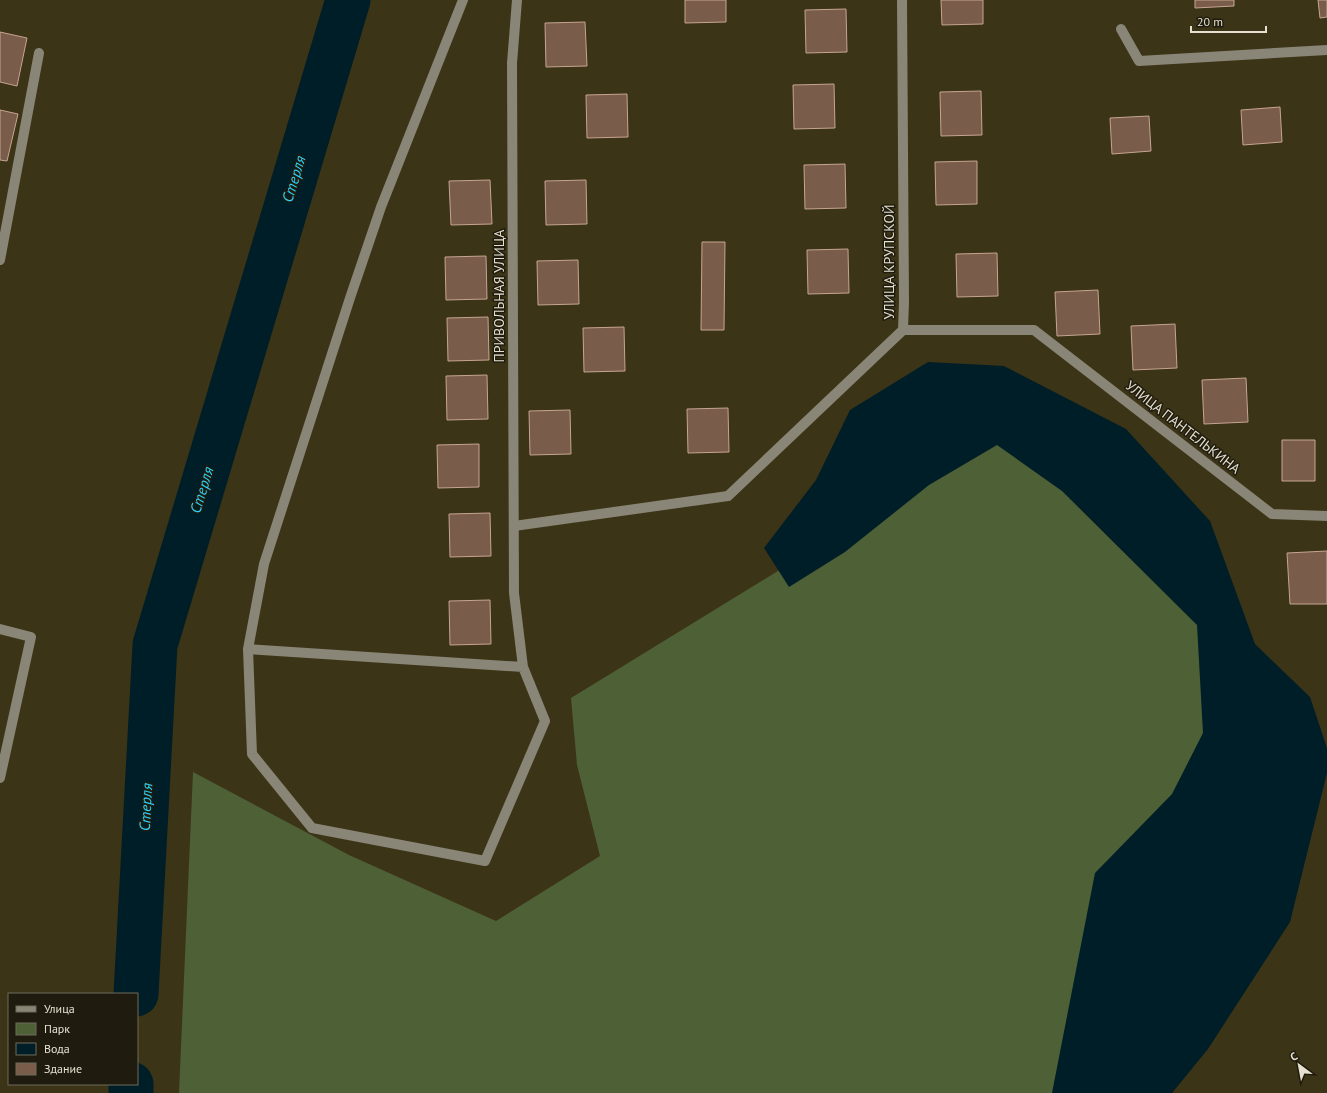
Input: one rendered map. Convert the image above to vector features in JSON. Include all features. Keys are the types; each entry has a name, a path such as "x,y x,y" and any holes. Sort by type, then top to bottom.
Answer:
{"street":[{"path":"463,0 381,207 350,298 264,564 248,649 523,667"},
{"name":"ПРИВОЛЬНАЯ УЛИЦА","path":"248,649 252,754 312,828 485,861 545,721 523,667 514,593 512,63 517,0"},
{"name":"УЛИЦА КРУПСКОЙ","path":"514,526 728,496 903,330 902,0"},
{"path":"1121,29 1139,61 1327,50"},
{"path":"0,260 39,53"},
{"name":"УЛИЦА ПАНТЕЛЬКИНА","path":"903,330 1034,330 1272,514 1327,516"},
{"path":"0,629 31,637 0,778"}],"green space":[{"path":"963,412 1213,609 1268,727 1117,1093 179,1093 193,772 349,855 496,921 600,856 577,765 571,698 778,571 879,458"}],"water":[{"path":"928,362 1004,366 1126,429 1210,521 1255,644 1310,697 1327,748 1327,773 1290,922 1208,1049 1172,1093 1052,1093 1095,873 1172,794 1203,733 1197,625 1062,491 997,445 929,485 845,552 789,587 764,548 816,480 850,410"}],"building":[{"path":"685,0 726,0 726,22 685,23"},
{"path":"941,0 983,0 983,24 942,25"},
{"path":"1195,0 1234,0 1234,6 1195,8"},
{"path":"1318,0 1327,0 1327,17 1320,18"},
{"path":"846,9 847,52 806,53 805,10"},
{"path":"585,22 587,66 546,67 545,23"},
{"path":"0,32 27,38 17,86 0,82"},
{"path":"834,84 835,128 794,129 793,85"},
{"path":"981,91 982,135 941,136 940,92"},
{"path":"627,94 628,137 587,138 586,95"},
{"path":"1280,107 1282,142 1243,145 1241,110"},
{"path":"0,110 18,114 7,161 0,160"},
{"path":"1149,116 1151,151 1112,154 1110,118"},
{"path":"977,161 977,204 936,205 935,162"},
{"path":"845,164 846,208 805,209 804,165"},
{"path":"490,180 492,224 451,225 449,181"},
{"path":"586,180 587,224 546,225 545,181"},
{"path":"702,242 725,242 724,330 701,330"},
{"path":"848,249 849,293 808,294 807,250"},
{"path":"997,253 998,296 957,297 956,254"},
{"path":"486,256 487,299 446,300 445,257"},
{"path":"578,260 579,304 538,305 537,261"},
{"path":"1098,290 1100,334 1057,336 1055,292"},
{"path":"488,317 489,360 448,361 447,318"},
{"path":"1175,324 1177,368 1133,370 1131,326"},
{"path":"624,327 625,371 584,372 583,328"},
{"path":"487,375 488,419 447,420 446,376"},
{"path":"1246,378 1248,422 1204,424 1202,380"},
{"path":"728,408 729,452 688,453 687,409"},
{"path":"570,410 571,454 530,455 529,411"},
{"path":"1282,440 1315,440 1315,481 1282,481"},
{"path":"479,444 479,487 438,488 437,445"},
{"path":"490,513 491,556 450,557 449,514"},
{"path":"1327,551 1327,604 1290,604 1287,553"},
{"path":"490,600 491,644 450,645 449,601"}],"waterway":[{"name":"Стерля","path":"136,993 155,645 348,0"},
{"name":"Стерля","path":"131,1085 131,1093"}]}
